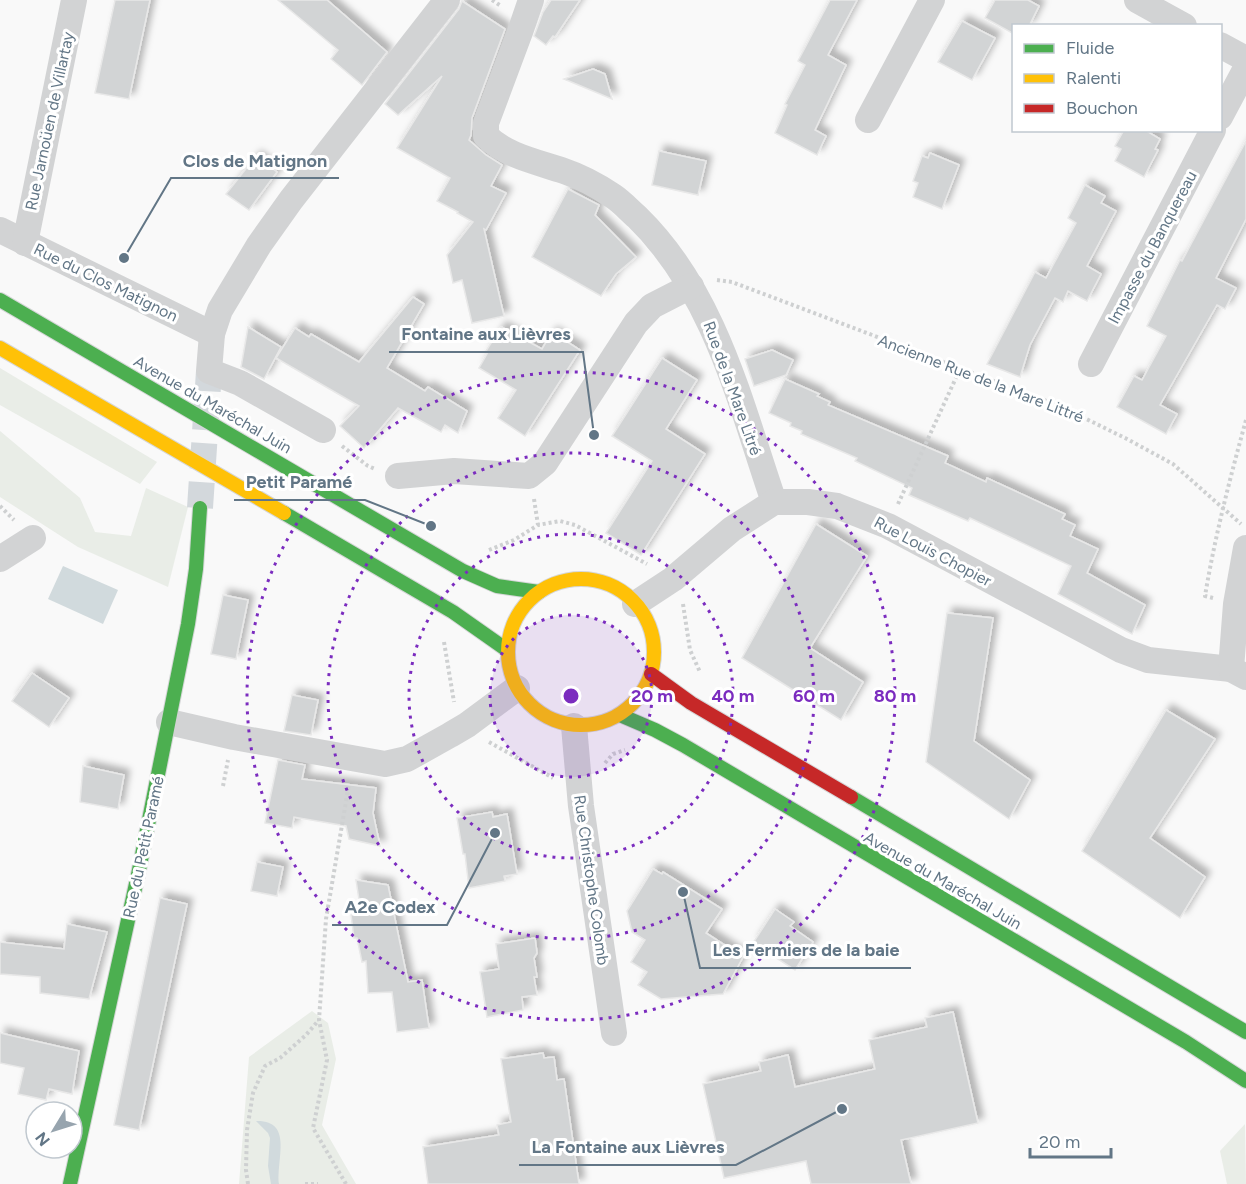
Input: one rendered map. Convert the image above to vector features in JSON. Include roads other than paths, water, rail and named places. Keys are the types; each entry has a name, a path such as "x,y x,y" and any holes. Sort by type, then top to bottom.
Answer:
{"main road":[{"name":"Avenue du Maréchal Juin","path":"0,300 464,572 497,586 539,592"},
{"path":"0,348 453,612 507,650"},
{"name":"Rue du Petit Paramé","path":"70,1184 93,1086 169,722 194,580 200,508"},
{"path":"572,579 590,579 623,592 635,604 646,619 652,637 654,655 651,674 634,704 620,714 598,724 574,726 560,723 541,714 525,700 517,688 510,669 507,650 516,617 526,603 539,592 555,584 572,579"},
{"name":"Avenue du Maréchal Juin","path":"651,674 691,703 1246,1032"},
{"name":"Avenue du Maréchal Juin","path":"620,714 683,745 1186,1042 1246,1081"}],"street":[{"name":"Rue Jarnoüen de Villartay","path":"25,243 74,0"},
{"path":"324,430 240,383 209,371 212,334 220,310 259,245 447,0"},
{"name":"Rue de la Mare Litré","path":"531,0 486,123 486,136 494,144 527,159 566,171 596,184 618,199 653,233 691,286 716,335 774,502"},
{"path":"868,120 932,0"},
{"path":"1137,0 1180,24"},
{"path":"1222,46 1246,59"},
{"path":"1222,115 1246,68"},
{"name":"Impasse du Banquereau","path":"1091,364 1212,132"},
{"name":"Rue du Clos Matignon","path":"0,230 212,334"},
{"path":"398,476 454,471 529,476 546,463 636,323 652,306 671,294 691,286"},
{"path":"635,604 673,579 732,529 774,502"},
{"name":"Rue Louis Chopier","path":"774,502 808,502 837,506 888,526 1120,650 1148,660 1238,673"},
{"path":"0,559 33,538"},
{"path":"1238,673 1236,604 1246,548"},
{"path":"169,722 234,737 385,764 407,759 467,725 517,688"},
{"name":"Rue Christophe Colomb","path":"574,726 578,786 614,1033"}],"tunnel":[{"path":"200,508 209,371"}],"place":[{"name":"Clos de Matignon","path":"124,258"},
{"name":"Fontaine aux Lièvres","path":"594,435"},
{"name":"Petit Paramé","path":"431,526"},
{"name":"A2e Codex","path":"495,833"},
{"name":"Les Fermiers de la baie","path":"683,892"},
{"name":"La Fontaine aux Lièvres","path":"842,1109"}]}
